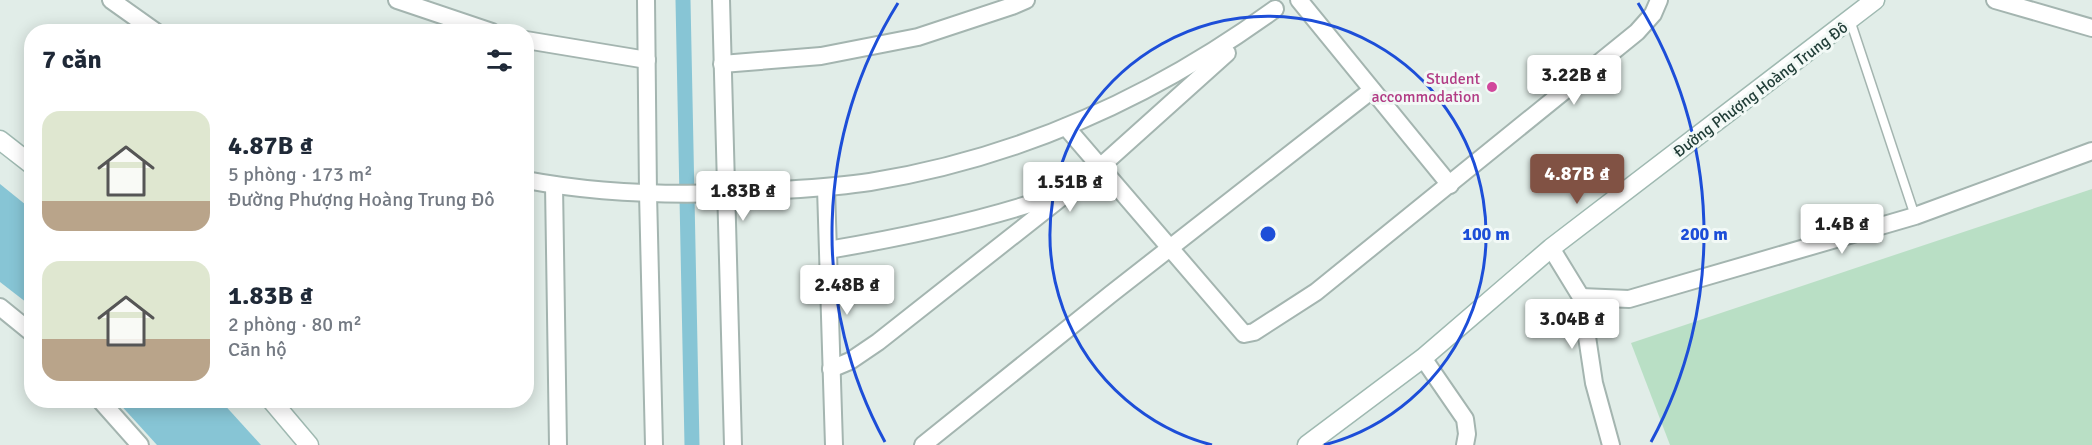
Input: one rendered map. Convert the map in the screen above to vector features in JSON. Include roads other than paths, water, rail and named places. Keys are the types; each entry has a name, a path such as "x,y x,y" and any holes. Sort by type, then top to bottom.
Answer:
{"street":[{"path":"111,0 145,24"},
{"path":"397,0 468,24"},
{"path":"646,0 646,60 654,193 654,445"},
{"path":"721,0 722,64 717,193 733,445"},
{"path":"722,64 821,56 918,37 1026,0"},
{"path":"1299,0 1450,185"},
{"path":"1066,127 1244,333 1254,332 1316,292 1637,32 1653,14 1659,0"},
{"name":"Đường Phượng Hoàng Trung Đô","path":"1307,445 1423,358 1551,248 1875,0"},
{"path":"1995,0 2092,28"},
{"path":"534,181 654,193 717,193 826,188 870,182 957,164 1066,127 1124,102 1239,35 1280,4"},
{"path":"831,369 850,361 878,342 1100,167 1280,4"},
{"path":"534,41 646,60"},
{"path":"923,445 1111,294 1372,90"},
{"path":"0,140 24,159"},
{"path":"1581,297 1629,299 1915,216 2092,151"},
{"path":"554,185 558,445"},
{"path":"826,188 834,445"},
{"path":"828,250 1018,209 1069,191"},
{"path":"1551,248 1581,297 1594,383 1611,445"},
{"path":"0,307 24,326"},
{"path":"1423,358 1465,418 1467,434 1465,445"},
{"path":"107,408 140,445"},
{"path":"278,408 309,445"}],"lane":[{"path":"1850,20 1915,216"}],"water":[{"path":"0,184 24,203 24,301 0,282"},
{"path":"123,408 227,408 261,445 157,445"}],"waterway":[{"path":"683,0 692,445"}],"place":[{"name":"Student accommodation","path":"1492,87"}]}
